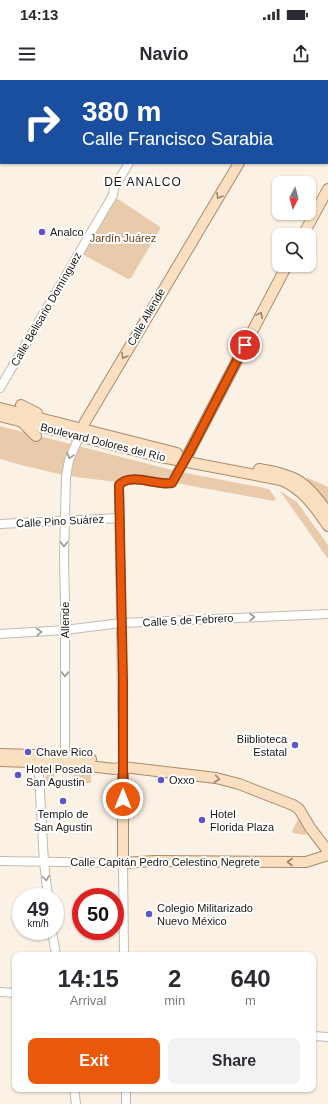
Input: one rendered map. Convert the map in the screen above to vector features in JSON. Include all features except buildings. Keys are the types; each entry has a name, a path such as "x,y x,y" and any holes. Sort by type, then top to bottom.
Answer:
{"main road":[{"name":"Calle Allende","path":"80,433 141,326 238,164"},
{"path":"307,228 328,189"},
{"path":"186,459 283,272"},
{"path":"21,405 44,416 52,422"},
{"name":"Boulevard Dolores del Río","path":"0,408 52,422 80,433"},
{"name":"Boulevard Dolores del Río","path":"0,416 80,433 288,483 304,494 328,526"},
{"path":"21,421 36,436"},
{"name":"Boulevard Dolores del Río","path":"186,459 276,471 288,475 308,488 328,513"},
{"path":"0,754 115,763 123,767 216,778 239,784 290,803 299,809 311,829 328,851"},
{"path":"0,761 38,758"},
{"path":"123,767 123,862"},
{"name":"Calle Capitán Pedro Celestino Negrete","path":"123,862 306,862 328,855"}],"street":[{"name":"Calle Belisario Domínguez","path":"0,388 113,195 114,188 128,164"},
{"name":"Calle Belisario Domínguez","path":"0,377 108,192 114,188"},
{"name":"Calle Allende","path":"66,477 69,460 80,433"},
{"path":"123,767 119,485 122,482 132,480 168,484 172,483 186,459"},
{"name":"Allende","path":"65,759 66,477"},
{"name":"Calle Pino Suárez","path":"0,524 120,518"},
{"name":"Calle 5 de Febrero","path":"0,634 65,630 121,623 328,614"},
{"path":"38,758 47,888"},
{"name":"Calle Capitán Pedro Celestino Negrete","path":"0,861 123,862"},
{"path":"123,862 124,952"},
{"path":"54,940 56,952"},
{"path":"0,992 12,993"},
{"path":"316,1036 328,1037"},
{"path":"74,1092 76,1104"},
{"path":"126,1092 126,1104"}],"green space":[{"name":"Jardín Juárez","path":"118,199 160,227 131,278 128,279 82,254 114,200"},
{"path":"0,426 176,471 269,489 276,499 274,501 170,482 117,482 68,476 21,465 0,459"},
{"path":"306,477 328,487 328,510"},
{"path":"280,491 297,502 328,545 328,559"},
{"path":"45,768 54,769 55,785 49,783 46,785"},
{"path":"73,771 91,773 91,783 74,784"},
{"path":"299,818 301,819 306,832 305,835 293,833 292,831"}],"place":[{"name":"Analco","path":"42,232"},
{"name":"Biiblioteca Estatal","path":"295,745"},
{"name":"Chave Rico","path":"28,752"},
{"name":"Hotel Poseda San Agustin","path":"18,775"},
{"name":"Oxxo","path":"161,780"},
{"name":"Templo de San Agustin","path":"63,801"},
{"name":"Hotel Florida Plaza","path":"202,820"},
{"name":"Colegio Militarizado Nuevo México","path":"149,914"}],"district":[{"name":"DE ANALCO","path":"143,182"}],"route":[{"path":"123,799 123,681 119,485 122,482 132,480 164,484 172,483 245,345"}]}
